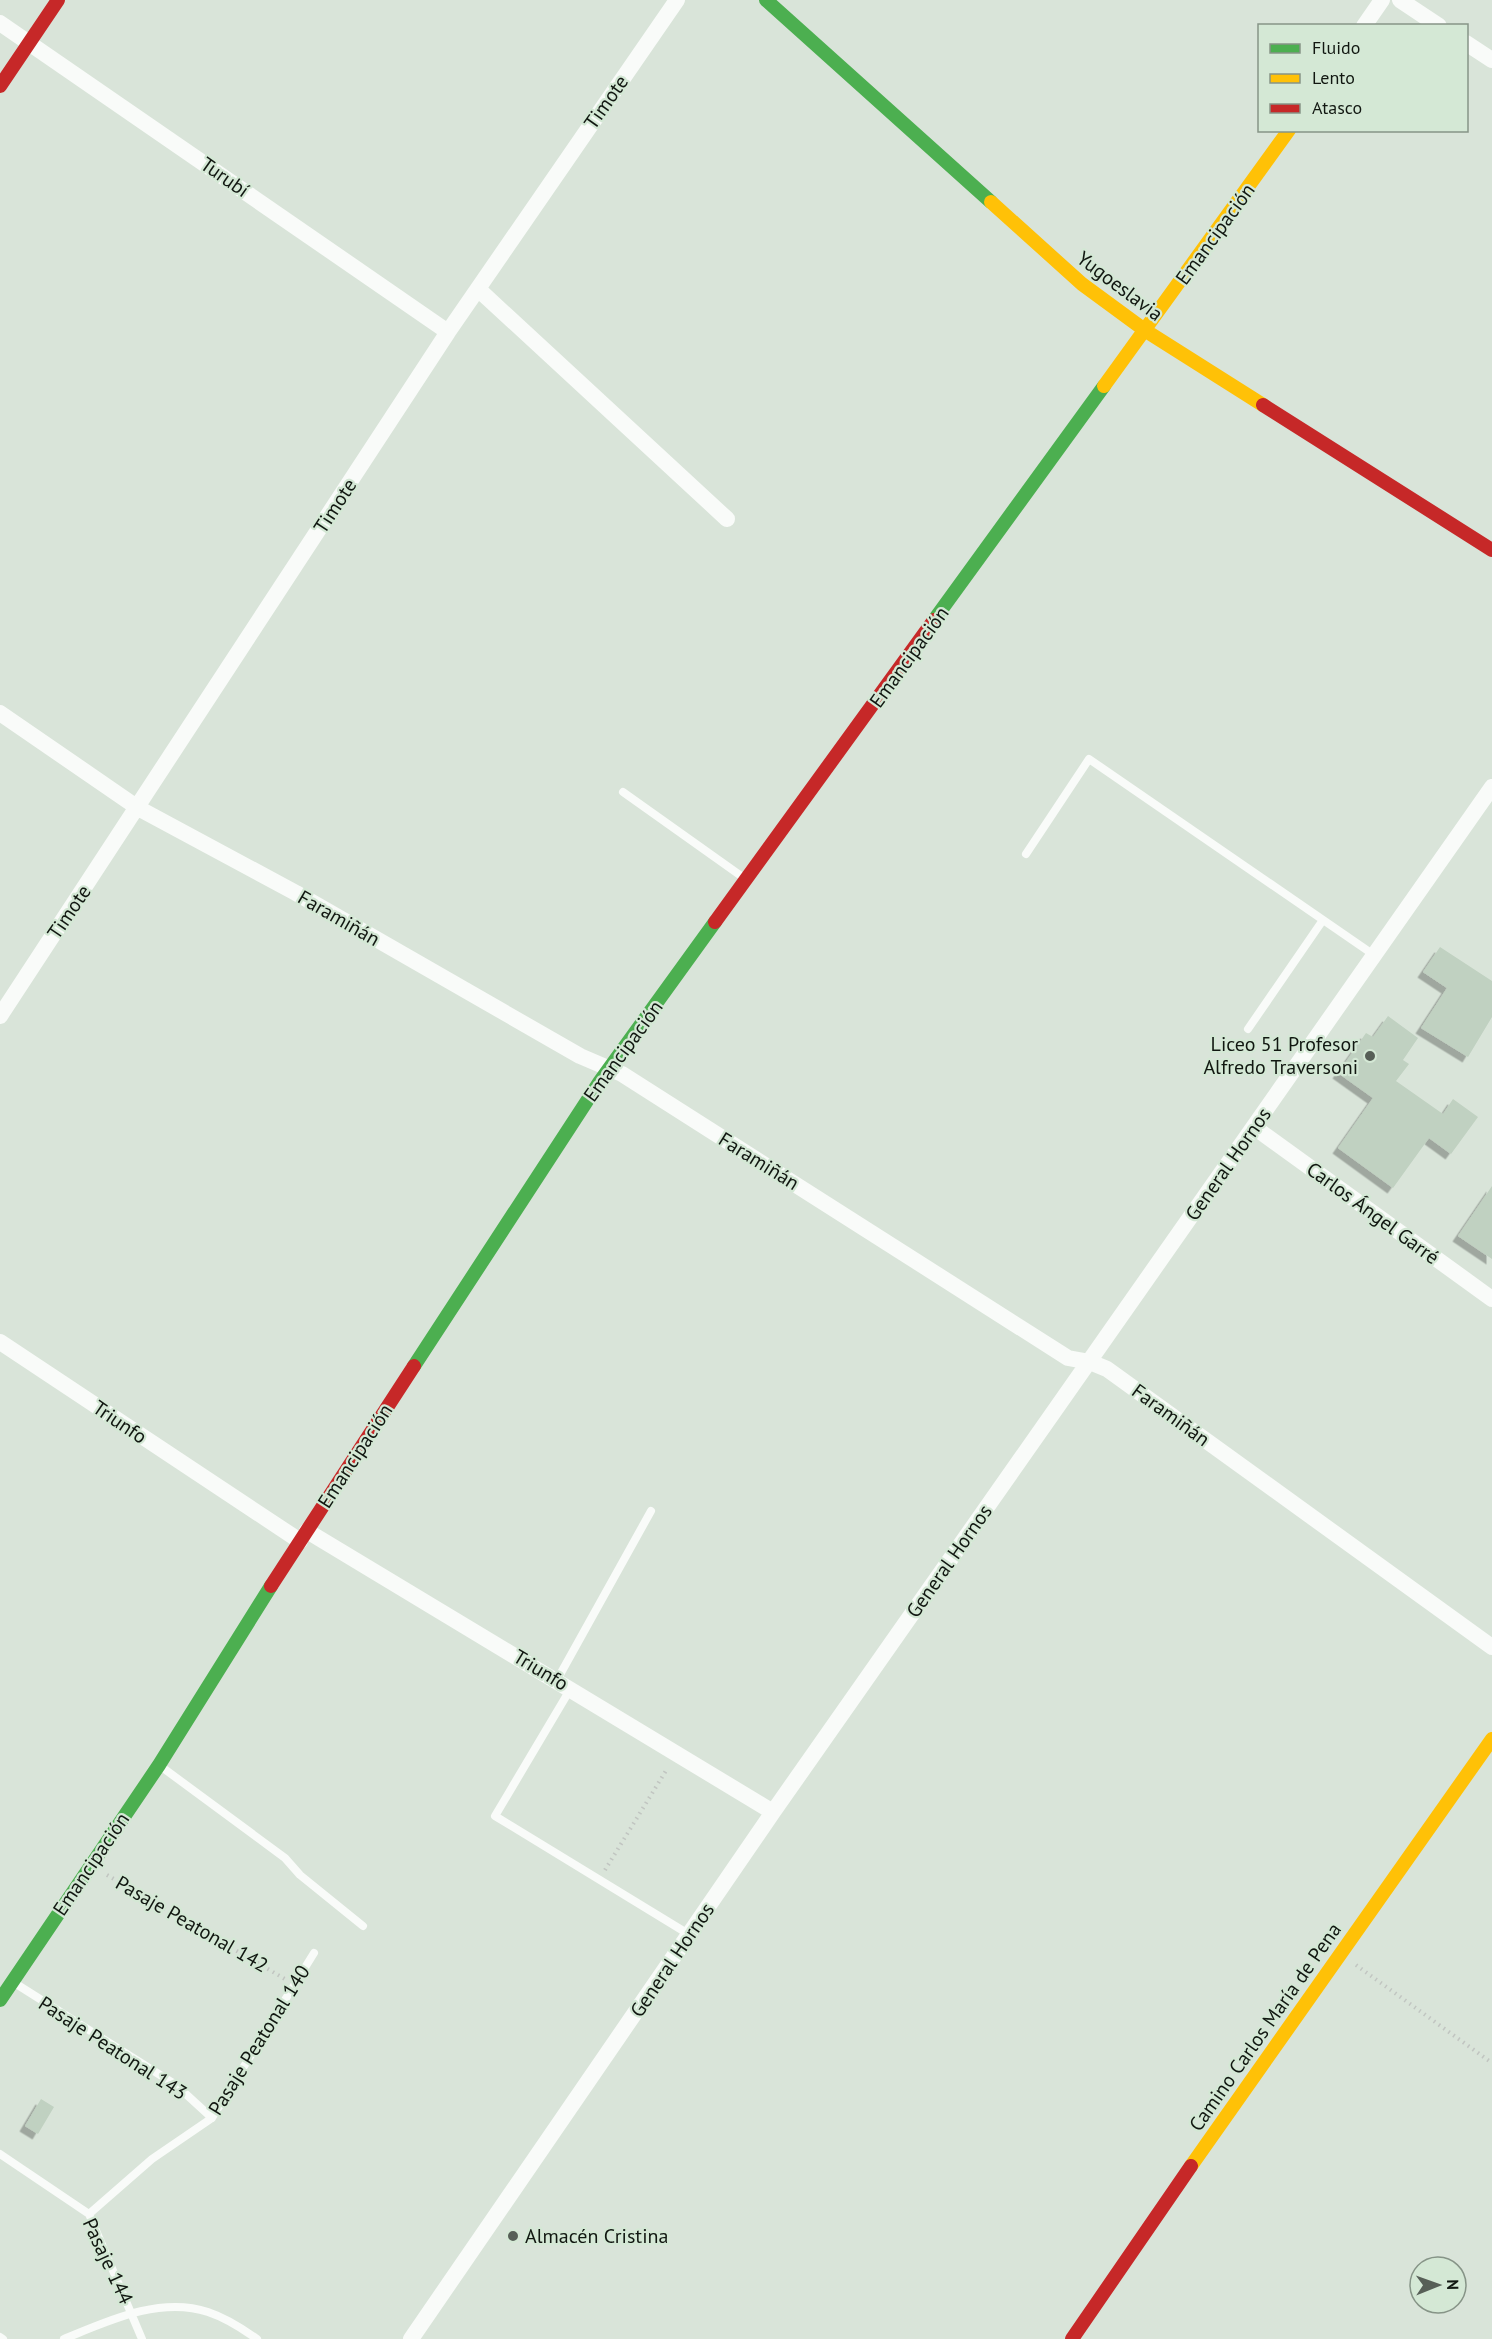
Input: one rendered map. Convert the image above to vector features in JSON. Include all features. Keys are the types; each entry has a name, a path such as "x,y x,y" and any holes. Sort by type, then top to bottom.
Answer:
{"street":[{"path":"0,86 58,0"},
{"name":"Timote","path":"0,1016 448,332 676,0"},
{"name":"Yugoeslavia","path":"766,0 1082,284 1146,331 1492,550"},
{"path":"1365,24 1382,0"},
{"path":"1400,0 1436,24"},
{"name":"Turubí","path":"0,23 448,332"},
{"path":"1468,44 1492,60"},
{"name":"Emancipación","path":"0,2000 159,1765 303,1536 593,1090 1146,331 1288,132"},
{"path":"478,289 727,519"},
{"name":"Faramiñán","path":"0,713 138,808 296,893 580,1056 622,1074 1068,1358 1090,1362 1116,1376 1492,1647"},
{"name":"General Hornos","path":"411,2339 773,1812 1492,787"},
{"name":"Carlos Ángel Garré","path":"1254,1128 1492,1299"},
{"name":"Triunfo","path":"0,1342 303,1536 564,1684 773,1812"},
{"name":"Camino Carlos María de Pena","path":"1072,2339 1492,1739"}],"lane":[{"path":"1026,854 1089,759 1374,956"},
{"path":"623,792 747,880"},
{"path":"1248,1029 1323,920"},
{"path":"651,1511 495,1816 690,1935"},
{"path":"159,1765 285,1858 300,1875 363,1926"},
{"name":"Pasaje Peatonal 140","path":"88,2214 152,2159 213,2118 314,1953"},
{"name":"Pasaje Peatonal 143","path":"11,1981 176,2085 213,2118"},
{"name":"Pasaje 144","path":"0,2154 88,2214 142,2339"},
{"path":"64,2339 131,2312 174,2308 207,2311 257,2339"}],"path":[{"path":"600,1879 677,1753"},
{"name":"Pasaje Peatonal 142","path":"90,1865 293,1984"},
{"path":"1340,1954 1492,2063"}],"building":[{"path":"1440,947 1492,981 1492,1017 1468,1057 1421,1028 1447,988 1423,972"},
{"path":"1388,1016 1418,1038 1403,1060 1409,1064 1396,1081 1443,1114 1453,1099 1478,1117 1451,1154 1429,1138 1393,1188 1338,1148 1373,1098 1338,1073 1366,1033 1373,1037"},
{"path":"1492,1186 1492,1259 1458,1236"},
{"path":"41,2099 54,2107 38,2134 25,2126"}],"traffic: fast":[{"path":"766,0 991,202"},
{"path":"934,620 1104,386"},
{"path":"414,1366 600,1081 715,922"},
{"path":"0,2000 159,1765 271,1586"}],"traffic: slow":[{"path":"1104,386 1288,132"},
{"path":"991,202 1082,284 1146,331 1263,405"},
{"path":"1191,2166 1492,1739"}],"traffic: jam":[{"path":"0,86 58,0"},
{"path":"1263,405 1492,550"},
{"path":"715,922 934,620"},
{"path":"271,1586 414,1366"},
{"path":"1072,2339 1191,2166"}],"place":[{"name":"Liceo 51 Profesor Alfredo Traversoni","path":"1370,1056"},
{"name":"Almacén Cristina","path":"513,2236"}]}
